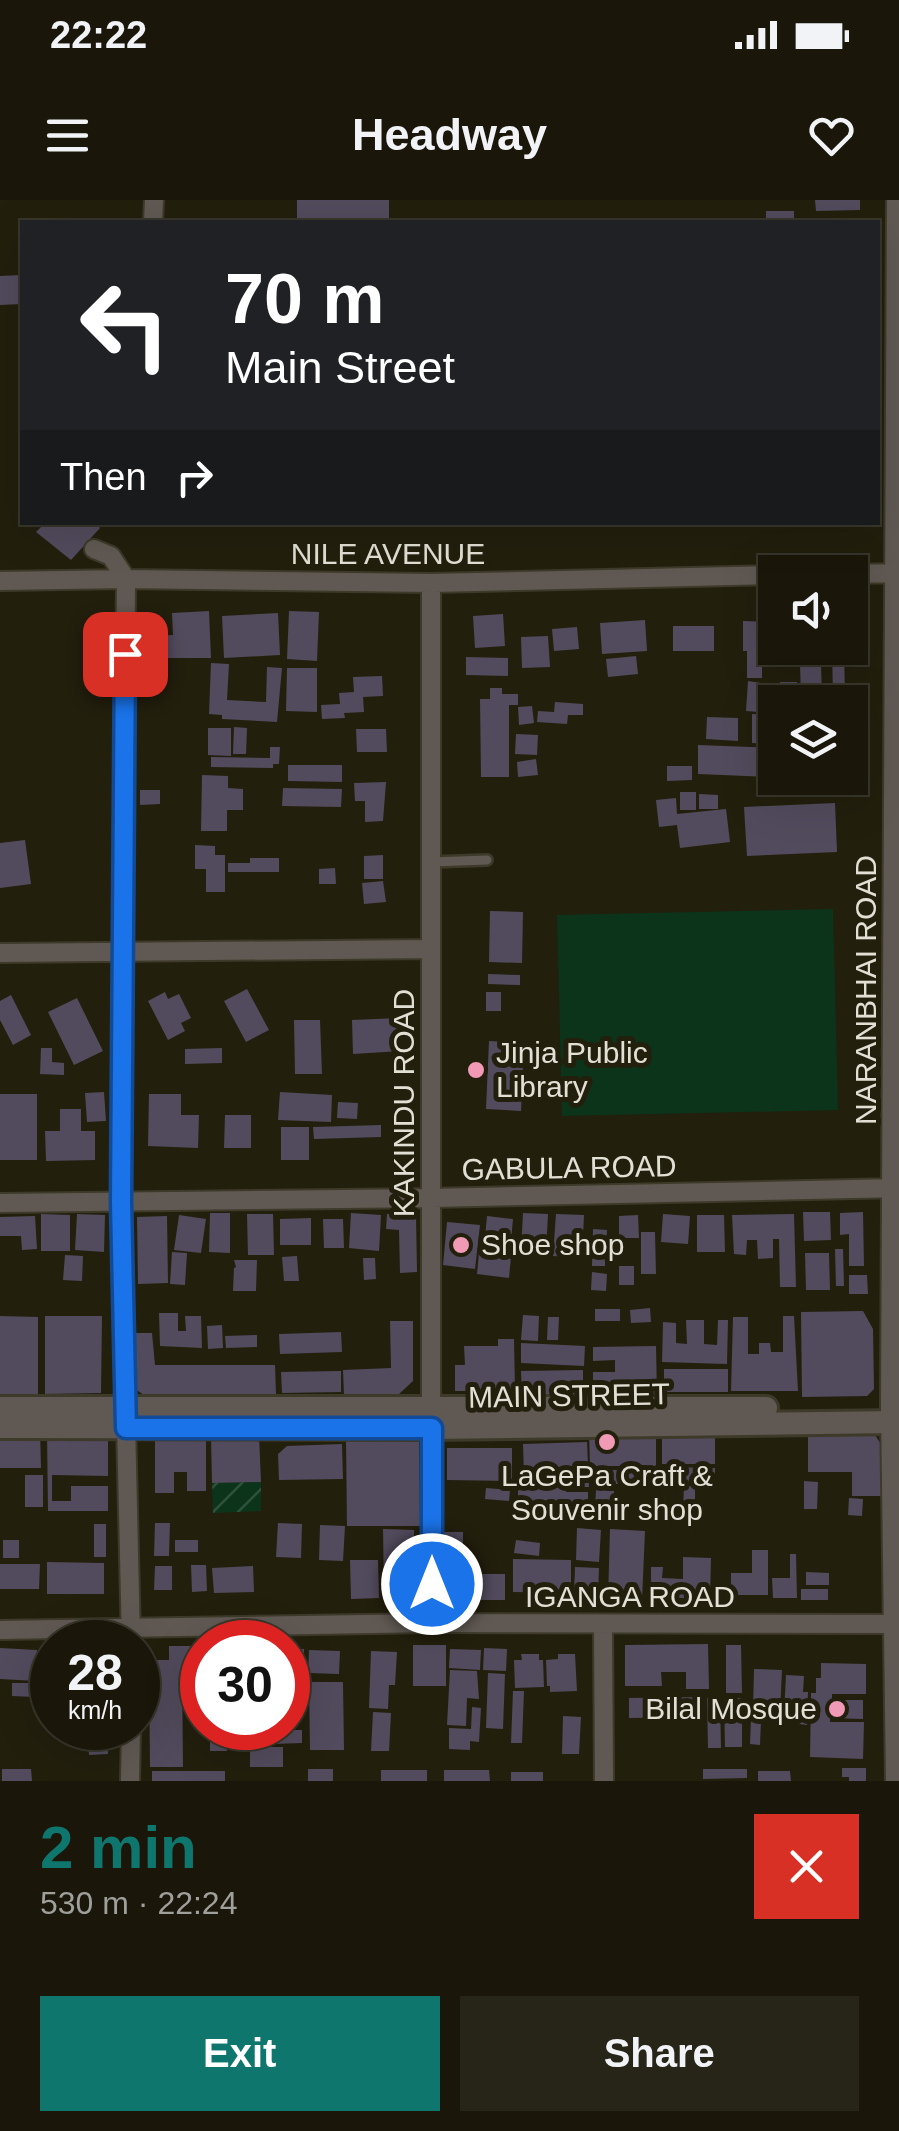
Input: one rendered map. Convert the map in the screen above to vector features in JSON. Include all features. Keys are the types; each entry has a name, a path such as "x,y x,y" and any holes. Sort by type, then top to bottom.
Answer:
{"street":[{"name":"NARANBHAI ROAD","path":"896,200 896,1769"},
{"path":"94,549 110,556 126,579 121,1202 132,1620"},
{"path":"868,574 897,573"},
{"name":"NILE AVENUE","path":"0,581 431,583 758,576"},
{"name":"KAKINDU ROAD","path":"431,583 432,1623"},
{"path":"0,953 431,949"},
{"name":"GABULA ROAD","path":"0,1203 896,1188"},
{"name":"MAIN STREET","path":"0,1408 126,1418"},
{"name":"MAIN STREET","path":"0,1427 126,1418 895,1415"},
{"name":"IGANGA ROAD","path":"160,1635 432,1623 896,1624"},
{"path":"603,1626 604,1781"},
{"name":"IGANGA ROAD","path":"0,1630 30,1631"},
{"path":"130,1750 130,1781"}],"lane":[{"path":"432,862 487,860"}],"green space":[{"path":"833,909 838,1110 562,1116 557,915"},
{"path":"261,1482 261,1511 213,1513 212,1483"}],"building":[{"path":"297,200 389,200 389,220 297,220"},
{"path":"815,200 860,200 860,210 816,211"},
{"path":"766,211 794,211 794,220 766,220"},
{"path":"20,275 20,304 0,305 0,276"},
{"path":"42,526 100,528 71,560 36,532"},
{"path":"209,611 211,658 142,658 141,636 173,635 172,613"},
{"path":"289,611 319,612 317,661 287,659"},
{"path":"278,613 280,655 224,658 222,616"},
{"path":"503,614 505,646 475,648 473,616"},
{"path":"645,620 647,651 602,654 600,623"},
{"path":"743,621 758,621 758,665 762,665 762,678 747,678 747,651 743,651"},
{"path":"673,626 714,626 714,651 673,651"},
{"path":"577,627 579,649 554,651 552,629"},
{"path":"548,636 550,667 522,668 521,637"},
{"path":"636,656 638,674 608,677 606,659"},
{"path":"466,657 508,658 508,676 466,675"},
{"path":"211,663 229,664 227,700 266,702 267,667 282,668 277,722 222,719 222,715 209,714"},
{"path":"800,665 821,665 822,685 801,685"},
{"path":"832,665 844,665 845,685 833,685"},
{"path":"287,668 317,668 317,712 286,711"},
{"path":"382,676 383,696 363,697 364,712 322,719 321,705 340,704 339,693 354,692 353,677"},
{"path":"748,681 761,683 758,712 746,711"},
{"path":"490,688 502,688 502,694 518,694 518,705 509,705 509,777 481,777 480,699 490,699"},
{"path":"555,702 583,704 583,715 568,715 567,724 537,722 538,711 554,712"},
{"path":"532,706 534,723 519,725 518,707"},
{"path":"752,714 758,714 758,743 752,743"},
{"path":"707,717 738,718 738,741 706,739"},
{"path":"234,727 247,728 246,754 233,754"},
{"path":"208,728 231,728 231,756 208,755"},
{"path":"356,729 386,729 387,752 357,752"},
{"path":"516,734 538,735 537,755 515,754"},
{"path":"698,745 758,747 758,776 698,774"},
{"path":"270,747 280,747 279,764 273,764 273,768 211,767 211,757 270,758"},
{"path":"536,759 538,775 518,777 517,762"},
{"path":"288,765 342,765 342,782 288,781"},
{"path":"667,766 692,766 692,780 667,781"},
{"path":"202,775 228,776 228,788 243,789 243,810 227,810 227,831 201,831"},
{"path":"386,782 383,821 365,822 365,801 355,801 354,783"},
{"path":"283,788 342,789 341,807 282,806"},
{"path":"140,790 160,790 160,804 140,805"},
{"path":"680,792 696,792 696,810 680,810"},
{"path":"699,794 718,795 718,809 699,809"},
{"path":"676,798 677,814 726,809 730,842 680,848 677,825 659,827 656,800"},
{"path":"835,803 837,852 747,856 744,807"},
{"path":"25,840 31,884 0,888 0,843"},
{"path":"195,845 215,846 215,855 225,855 225,892 206,892 206,869 195,869"},
{"path":"383,855 383,879 364,879 364,856"},
{"path":"250,858 279,858 279,872 228,872 228,863 250,863"},
{"path":"335,868 336,884 319,884 319,869"},
{"path":"383,881 386,902 364,904 362,883"},
{"path":"490,911 523,912 522,963 489,962"},
{"path":"488,974 520,975 520,985 488,984"},
{"path":"247,989 269,1030 246,1042 224,1001"},
{"path":"165,992 168,999 179,994 191,1018 181,1023 185,1031 168,1040 148,1001"},
{"path":"486,992 501,992 501,1011 486,1011"},
{"path":"11,995 31,1035 13,1045 0,1020 0,1001"},
{"path":"77,998 103,1051 74,1065 48,1012"},
{"path":"399,1018 401,1051 353,1054 352,1020"},
{"path":"294,1020 320,1020 322,1074 295,1074"},
{"path":"489,1041 524,1043 521,1111 486,1109"},
{"path":"41,1048 52,1048 52,1062 64,1063 64,1075 40,1074"},
{"path":"222,1048 222,1063 185,1064 185,1049"},
{"path":"104,1092 106,1121 87,1122 85,1093"},
{"path":"280,1092 332,1095 331,1122 278,1120"},
{"path":"0,1094 37,1094 37,1160 0,1160"},
{"path":"149,1094 181,1094 181,1115 199,1115 198,1148 148,1146"},
{"path":"338,1102 358,1103 357,1119 337,1118"},
{"path":"60,1109 81,1109 81,1131 95,1131 95,1160 46,1161 45,1131 60,1131"},
{"path":"225,1115 251,1115 251,1148 224,1148"},
{"path":"381,1125 381,1137 314,1139 313,1127"},
{"path":"281,1127 309,1127 309,1160 281,1160"},
{"path":"803,1212 830,1212 831,1240 804,1241"},
{"path":"863,1212 864,1266 849,1266 849,1234 840,1235 840,1213"},
{"path":"210,1213 230,1213 230,1253 209,1252"},
{"path":"351,1213 381,1215 379,1251 349,1248"},
{"path":"523,1213 548,1214 546,1252 521,1251"},
{"path":"41,1214 70,1215 70,1251 41,1251"},
{"path":"77,1214 105,1215 104,1252 75,1250"},
{"path":"247,1214 273,1214 274,1255 248,1255"},
{"path":"387,1214 416,1215 417,1272 400,1273 399,1230 386,1229"},
{"path":"556,1214 584,1215 582,1258 553,1256"},
{"path":"663,1214 690,1216 688,1244 661,1242"},
{"path":"794,1214 796,1287 780,1287 779,1239 773,1239 773,1258 758,1259 757,1240 747,1240 746,1255 734,1254 732,1215"},
{"path":"179,1215 206,1219 201,1253 174,1250"},
{"path":"638,1215 639,1238 619,1238 619,1216"},
{"path":"697,1215 724,1215 725,1252 697,1252"},
{"path":"35,1216 37,1249 22,1250 21,1236 0,1236 0,1217"},
{"path":"167,1216 168,1283 138,1284 137,1217"},
{"path":"487,1216 513,1219 510,1252 484,1249"},
{"path":"311,1218 311,1245 280,1245 280,1219"},
{"path":"323,1219 343,1219 344,1248 324,1248"},
{"name":"Shoe shop","path":"447,1222 480,1225 475,1269 443,1265"},
{"path":"593,1229 607,1230 605,1266 592,1266"},
{"path":"641,1232 655,1232 656,1274 641,1274"},
{"path":"835,1249 843,1249 844,1286 836,1286"},
{"path":"172,1252 187,1253 185,1285 170,1284"},
{"path":"479,1253 511,1257 509,1278 477,1274"},
{"path":"805,1253 829,1253 830,1290 806,1290"},
{"path":"65,1255 83,1256 82,1281 63,1280"},
{"path":"297,1256 299,1281 284,1281 282,1257"},
{"path":"363,1258 375,1258 376,1279 364,1280"},
{"path":"234,1260 257,1260 256,1291 233,1291"},
{"path":"619,1266 634,1266 634,1285 619,1285"},
{"path":"592,1272 607,1274 606,1291 591,1290"},
{"path":"849,1275 867,1275 868,1294 849,1294"},
{"path":"650,1308 651,1322 631,1323 630,1310"},
{"path":"595,1309 620,1309 620,1321 595,1321"},
{"path":"863,1311 873,1329 874,1389 867,1396 802,1397 801,1312"},
{"path":"159,1313 178,1313 178,1331 186,1331 185,1316 201,1316 202,1348 160,1346"},
{"path":"523,1315 539,1316 538,1341 521,1340"},
{"path":"0,1316 38,1317 38,1395 0,1395"},
{"path":"45,1316 102,1316 101,1393 45,1394"},
{"path":"783,1316 794,1316 798,1391 731,1391 733,1317 748,1317 748,1354 759,1354 759,1343 770,1343 771,1352 783,1352"},
{"path":"548,1317 559,1317 558,1340 547,1340"},
{"path":"686,1320 704,1320 704,1344 717,1345 718,1320 728,1320 727,1364 662,1362 663,1322 676,1323 676,1343 687,1344"},
{"path":"390,1321 413,1321 413,1381 399,1394 344,1395 343,1370 391,1368"},
{"path":"222,1325 223,1348 208,1349 207,1326"},
{"path":"341,1332 342,1352 280,1354 279,1334"},
{"path":"132,1333 152,1333 155,1365 275,1365 276,1394 144,1395 132,1387"},
{"path":"257,1335 257,1347 226,1348 225,1336"},
{"path":"498,1339 514,1339 515,1391 455,1391 455,1365 465,1365 464,1346 498,1346"},
{"path":"521,1343 585,1346 584,1366 521,1363"},
{"path":"656,1346 657,1397 593,1398 593,1372 615,1372 615,1360 593,1361 593,1347"},
{"path":"664,1369 728,1369 728,1392 664,1392"},
{"path":"583,1370 583,1395 522,1396 521,1371"},
{"path":"341,1371 341,1392 282,1393 281,1372"},
{"path":"808,1428 875,1435 882,1446 882,1496 852,1496 852,1472 808,1472"},
{"path":"0,1429 40,1429 41,1468 0,1468"},
{"path":"589,1432 656,1432 656,1466 590,1466"},
{"path":"662,1432 715,1432 715,1464 662,1464"},
{"path":"47,1433 108,1433 108,1476 52,1475 52,1501 71,1501 71,1486 108,1486 108,1511 48,1511"},
{"path":"259,1435 261,1482 212,1483 211,1436"},
{"path":"155,1438 206,1438 206,1491 187,1491 187,1472 174,1472 174,1493 155,1493"},
{"path":"346,1439 419,1439 420,1526 347,1526"},
{"path":"587,1442 589,1487 573,1487 572,1473 524,1475 523,1444"},
{"path":"342,1444 343,1479 279,1480 278,1454 287,1446"},
{"path":"447,1448 512,1448 512,1481 447,1480"},
{"path":"662,1467 715,1468 715,1482 662,1482"},
{"path":"592,1470 656,1470 656,1484 592,1484"},
{"path":"25,1475 43,1475 43,1507 25,1507"},
{"path":"518,1477 566,1478 566,1492 588,1492 588,1519 518,1518"},
{"path":"804,1481 818,1482 817,1509 804,1509"},
{"path":"684,1486 695,1486 695,1510 683,1510"},
{"path":"486,1488 510,1490 509,1501 485,1499"},
{"path":"596,1490 614,1491 614,1508 595,1508"},
{"path":"849,1498 863,1499 862,1516 848,1515"},
{"path":"155,1523 170,1523 169,1556 154,1556"},
{"path":"278,1523 302,1524 301,1558 276,1557"},
{"path":"94,1524 106,1524 106,1557 94,1557"},
{"path":"320,1525 345,1526 343,1561 319,1560"},
{"path":"577,1528 601,1530 599,1562 576,1560"},
{"path":"383,1529 414,1530 415,1594 410,1597 384,1594"},
{"path":"610,1529 645,1531 642,1600 608,1599"},
{"path":"438,1532 463,1532 463,1574 505,1574 505,1600 455,1600 455,1593 439,1584"},
{"path":"3,1540 19,1540 19,1558 3,1558"},
{"path":"175,1540 198,1540 198,1552 175,1552"},
{"path":"516,1540 540,1543 539,1556 514,1553"},
{"path":"752,1550 768,1550 768,1595 731,1595 731,1573 752,1573"},
{"path":"790,1554 796,1554 797,1598 773,1598 772,1578 790,1578"},
{"path":"683,1557 711,1558 710,1599 651,1597 651,1567 663,1567 662,1578 683,1579"},
{"path":"513,1559 571,1560 571,1593 513,1592"},
{"path":"350,1560 378,1560 379,1598 351,1599"},
{"path":"47,1562 104,1563 104,1594 47,1594"},
{"path":"0,1564 40,1564 39,1589 0,1589"},
{"path":"191,1565 206,1565 207,1591 192,1592"},
{"path":"155,1566 172,1566 172,1590 154,1590"},
{"path":"253,1566 254,1592 214,1593 212,1568"},
{"path":"575,1567 599,1568 598,1595 574,1594"},
{"path":"806,1572 829,1573 829,1585 806,1585"},
{"path":"801,1589 828,1589 828,1600 801,1600"},
{"path":"708,1644 709,1689 686,1689 686,1672 661,1672 662,1686 625,1686 625,1645"},
{"path":"413,1645 446,1645 446,1686 413,1686"},
{"path":"726,1645 741,1645 742,1693 726,1693"},
{"path":"169,1646 180,1646 183,1767 150,1767 150,1750 160,1750 160,1660 169,1660"},
{"path":"0,1648 30,1650 30,1681 0,1679"},
{"path":"484,1648 507,1649 506,1671 483,1670"},
{"path":"450,1649 481,1650 480,1670 449,1668"},
{"path":"310,1650 340,1651 339,1674 310,1673"},
{"path":"371,1651 397,1652 395,1685 389,1685 388,1709 369,1708"},
{"path":"521,1654 539,1654 539,1660 543,1660 544,1687 515,1688 514,1660 522,1660"},
{"path":"558,1654 575,1654 577,1691 550,1692 546,1660 558,1659"},
{"name":"Bilal Mosque","path":"821,1663 866,1664 866,1694 832,1694 832,1700 863,1700 863,1719 830,1718 830,1722 864,1722 863,1759 810,1757 811,1693 816,1693 816,1678 821,1678"},
{"path":"754,1669 782,1670 780,1712 753,1711"},
{"path":"450,1670 477,1671 479,1699 467,1698 466,1726 447,1725"},
{"path":"488,1673 505,1674 503,1729 486,1728"},
{"path":"786,1675 804,1676 803,1692 808,1692 807,1725 799,1724 800,1715 784,1714"},
{"path":"310,1682 343,1682 344,1750 310,1750"},
{"path":"12,1683 30,1683 30,1697 12,1696"},
{"path":"513,1691 524,1691 522,1743 511,1743"},
{"path":"704,1697 704,1717 629,1718 629,1698"},
{"path":"707,1698 720,1698 721,1748 708,1748"},
{"path":"724,1698 742,1698 742,1747 725,1747"},
{"path":"472,1707 481,1708 479,1742 470,1741 470,1750 449,1749 449,1728 471,1729"},
{"path":"373,1712 391,1713 389,1751 371,1751"},
{"path":"563,1716 581,1717 579,1754 562,1754"},
{"path":"751,1719 761,1720 760,1745 750,1744"},
{"path":"89,1750 108,1750 108,1754 89,1755"},
{"path":"250,1750 283,1750 283,1767 250,1767"},
{"path":"842,1768 866,1768 866,1781 849,1781 849,1777 842,1777"},
{"path":"2,1769 31,1769 32,1781 2,1781"},
{"path":"308,1769 333,1769 333,1781 308,1781"},
{"path":"703,1769 747,1769 747,1778 703,1779"},
{"path":"381,1770 427,1770 427,1781 381,1781"},
{"path":"444,1770 489,1770 490,1781 444,1781"},
{"path":"152,1771 225,1771 225,1781 152,1781"},
{"path":"758,1771 790,1771 791,1781 758,1781"},
{"path":"511,1772 543,1772 543,1781 511,1781"}],"place":[{"name":"Jinja Public Library","path":"476,1070"},
{"name":"Shoe shop","path":"461,1245"},
{"name":"LaGePa Craft & Souvenir shop","path":"607,1442"},
{"name":"Bilal Mosque","path":"837,1709"}],"route":[{"path":"125,654 121,1202 126,1428 432,1428 432,1584"}]}
